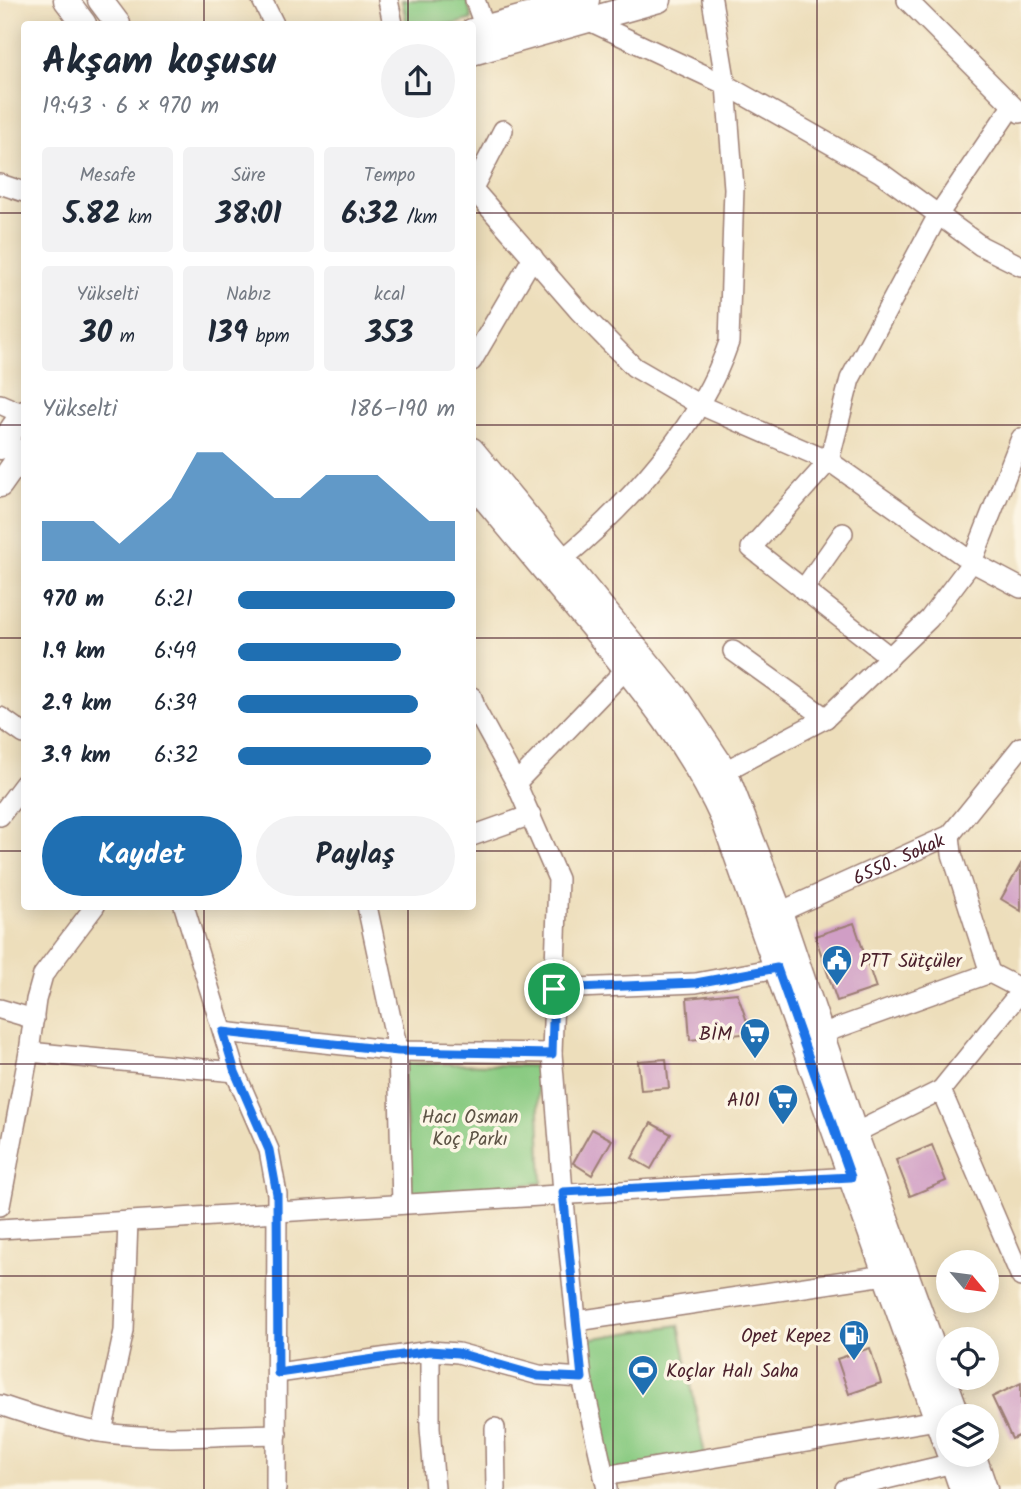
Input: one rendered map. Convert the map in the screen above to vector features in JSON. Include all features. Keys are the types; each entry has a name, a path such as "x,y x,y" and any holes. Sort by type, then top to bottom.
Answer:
{"main road":[{"path":"66,0 82,21"},
{"path":"100,0 116,21"},
{"path":"479,29 586,9 659,0"},
{"path":"476,51 586,9"},
{"path":"0,447 21,417"},
{"path":"0,485 21,455"},
{"path":"476,455 676,697 725,771 780,912 943,1404"},
{"path":"476,488 626,669 691,754 708,784 777,968 885,1275 942,1404"},
{"path":"958,1467 962,1489"},
{"path":"966,1467 985,1489"}],"street":[{"path":"262,0 272,21"},
{"path":"388,0 392,21"},
{"path":"475,0 479,29"},
{"path":"562,559 613,514 659,463 722,363 729,342 734,188 726,85 712,0"},
{"path":"890,657 751,548 829,461 850,379 939,215 1016,110 907,0"},
{"path":"586,9 881,173 981,246 1021,266"},
{"path":"476,183 503,131"},
{"path":"0,184 21,191"},
{"path":"476,192 579,311 634,367 698,404 829,461 972,562 1021,588"},
{"path":"476,354 533,257"},
{"path":"0,404 21,412"},
{"path":"725,771 827,718 929,619 972,562 1021,438"},
{"path":"803,590 843,533"},
{"path":"733,651 827,718"},
{"path":"516,783 626,669"},
{"path":"476,711 516,783 558,879 552,1054 582,1378 606,1483 936,1420"},
{"path":"0,718 21,732"},
{"name":"6550. Sokak","path":"780,912 950,835 1021,747"},
{"path":"0,816 21,788"},
{"path":"476,835 531,815"},
{"path":"855,1133 941,1090 1021,990 990,973 956,866 950,835"},
{"path":"0,1206 5,1149 29,1052 36,1000 50,963 92,910"},
{"path":"185,910 235,1072 269,1150 277,1212 276,1489"},
{"path":"368,910 398,1051 402,1203"},
{"path":"554,989 696,983 777,968"},
{"path":"821,1034 990,973"},
{"path":"0,1009 34,1019"},
{"path":"223,1032 398,1051 552,1054"},
{"path":"29,1052 235,1072"},
{"path":"941,1090 1021,1277"},
{"path":"0,1229 563,1192 851,1177"},
{"path":"102,1432 124,1331 128,1221"},
{"path":"577,1321 885,1275"},
{"path":"278,1373 430,1351 458,1353 538,1376 582,1378"},
{"path":"430,1351 430,1427 435,1489"},
{"path":"0,1405 73,1427 102,1432 158,1436 277,1434"},
{"path":"495,1428 496,1489"},
{"path":"845,1489 936,1462"}],"green space":[{"path":"402,0 467,0 472,19 465,21 406,21"},
{"name":"Hacı Osman Koç Parkı","path":"402,1063 537,1066 542,1183 412,1196"},
{"name":"Koçlar Halı Saha","path":"679,1325 705,1455 606,1474 582,1340"}],"building":[{"path":"1021,864 1021,911 1001,899"},
{"path":"854,923 876,988 837,1001 815,936"},
{"path":"737,993 751,1033 690,1040 687,998"},
{"path":"666,1059 669,1088 641,1090 638,1061"},
{"path":"651,1123 671,1134 651,1169 632,1158"},
{"path":"592,1129 612,1140 592,1175 573,1163"},
{"path":"932,1145 946,1181 910,1196 896,1160"},
{"path":"870,1348 881,1383 849,1394 837,1359"},
{"path":"1021,1383 1021,1435 1012,1439 999,1412 999,1404 995,1404 992,1397"}],"place":[{"name":"PTT Sütçüler","path":"837,987"},
{"name":"BİM","path":"755,1060"},
{"name":"A101","path":"783,1126"},
{"name":"Opet Kepez","path":"854,1362"},
{"name":"Koçlar Halı Saha","path":"643,1397"}],"route":[{"path":"777,968 851,1177 563,1192 582,1378 538,1376 458,1353 430,1351 278,1373 277,1194 269,1150 235,1072 223,1032 398,1051 552,1054 554,989 696,983 777,968"}]}
